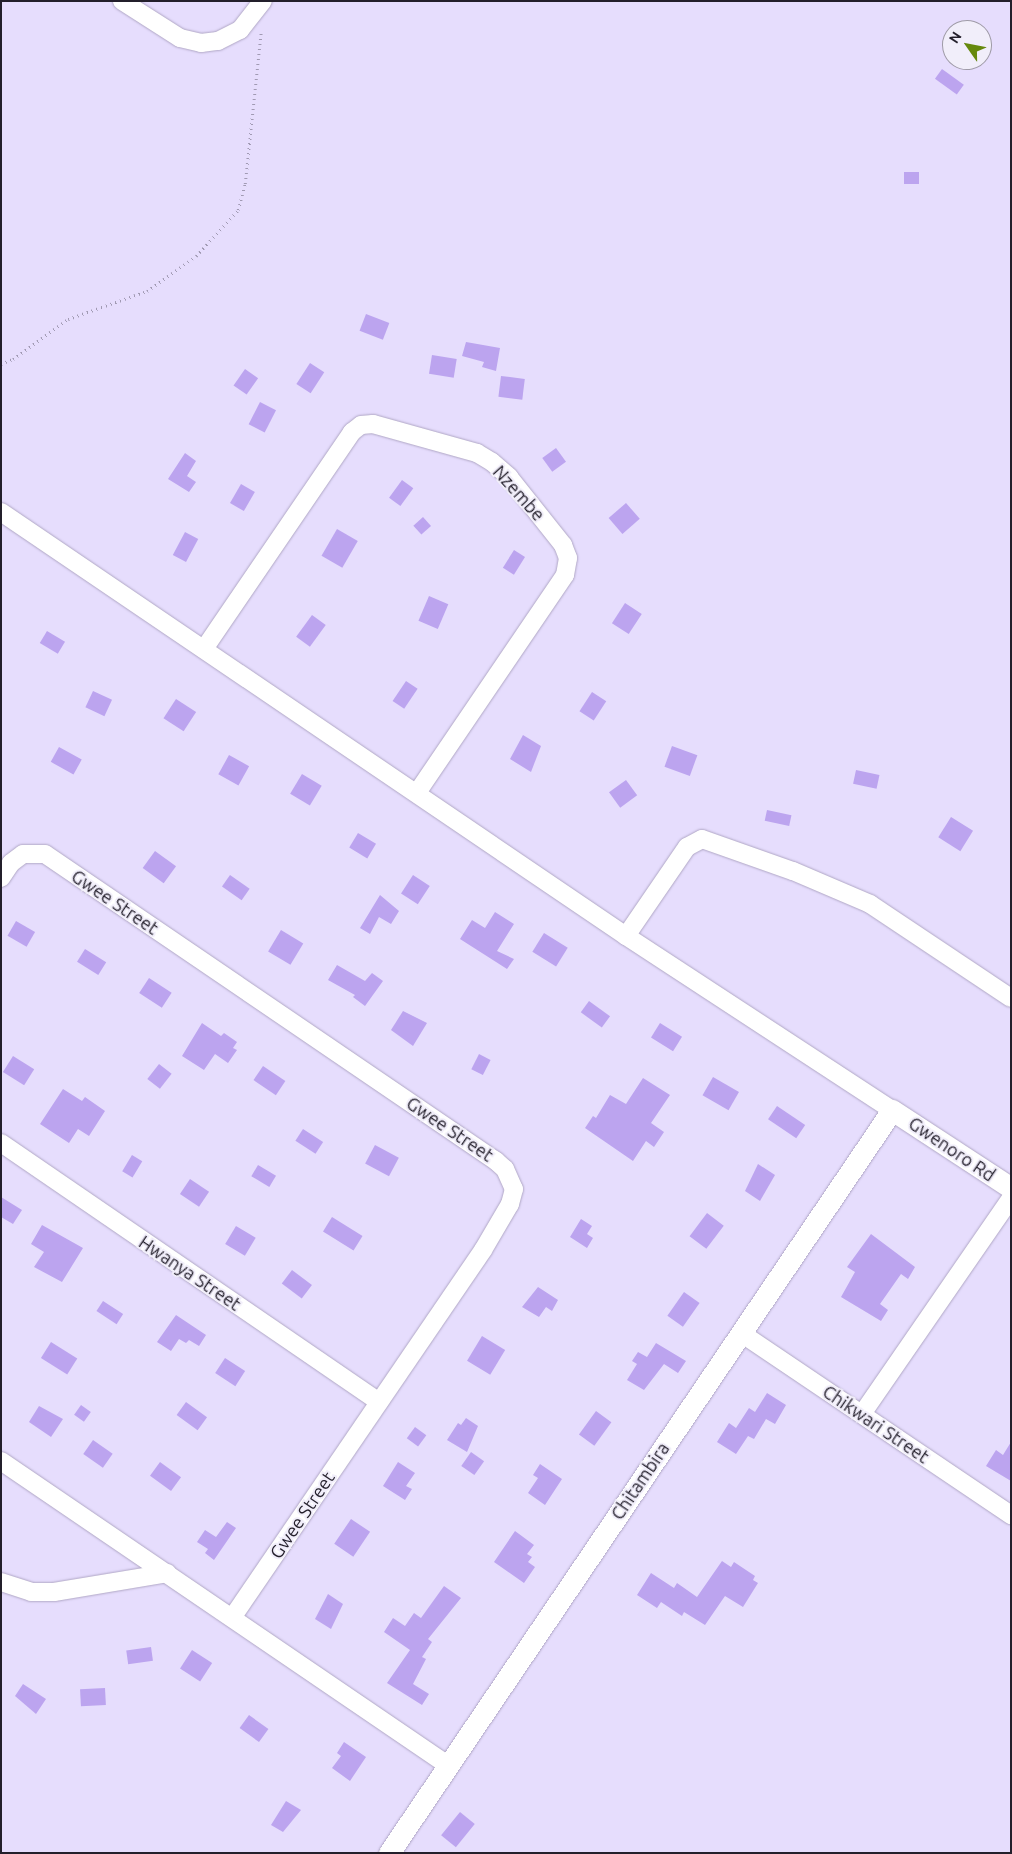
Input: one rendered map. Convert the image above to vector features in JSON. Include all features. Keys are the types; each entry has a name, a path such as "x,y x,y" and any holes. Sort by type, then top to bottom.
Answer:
{"street":[{"path":"122,1 180,38 201,44 218,41 240,30 260,4"},
{"name":"Nzembe","path":"204,649 352,432 361,424 373,424 477,453 492,462 509,477 563,545 568,558 565,575 418,793"},
{"path":"1,512 418,793 626,936 892,1110"},
{"path":"626,936 688,847 702,839 793,871 870,904 1011,998"},
{"name":"Gwee Street","path":"1,878 12,863 23,854 45,854 505,1170 514,1189 510,1204 379,1402 232,1618"},
{"name":"Gwenoro Rd","path":"892,1110 1011,1188"},
{"name":"Chitambira","path":"389,1853 446,1764 892,1110"},
{"name":"Hwanya Street","path":"1,1143 379,1402"},
{"path":"862,1414 1011,1198"},
{"name":"Chikwari Street","path":"740,1333 1011,1515"},
{"path":"1,1461 446,1764"},
{"path":"1,1582 31,1592 54,1592 167,1573"}],"path":[{"path":"1,364 13,359 68,319 147,291 196,256 238,210 245,184 262,38 260,4"}],"building":[{"path":"942,69 964,85 957,95 935,79"},
{"path":"904,172 919,172 919,184 904,184"},
{"path":"366,314 389,323 383,340 360,331"},
{"path":"466,342 500,348 496,371 482,367 484,362 462,356"},
{"path":"432,355 457,359 454,378 429,374"},
{"path":"310,363 324,372 311,393 296,384"},
{"path":"245,369 258,378 247,395 234,385"},
{"path":"501,376 525,379 522,400 498,397"},
{"path":"260,402 276,410 265,432 249,424"},
{"path":"556,448 566,462 552,472 542,458"},
{"path":"185,453 196,461 187,476 196,482 189,492 168,479"},
{"path":"402,480 413,488 400,506 389,498"},
{"path":"241,484 255,492 244,511 230,503"},
{"path":"626,503 640,519 622,534 609,518"},
{"path":"423,517 431,526 421,535 413,526"},
{"path":"337,529 358,541 342,568 322,556"},
{"path":"185,532 198,539 186,562 173,555"},
{"path":"514,550 525,557 514,575 503,568"},
{"path":"429,596 448,604 438,629 418,621"},
{"path":"625,603 642,614 629,634 612,623"},
{"path":"312,615 326,625 310,647 296,637"},
{"path":"47,631 65,642 58,654 40,643"},
{"path":"406,681 418,689 404,709 393,701"},
{"path":"93,691 112,700 104,716 85,707"},
{"path":"592,692 606,701 594,721 579,711"},
{"path":"176,699 196,712 184,731 163,718"},
{"path":"523,735 541,746 531,772 510,759"},
{"path":"672,746 697,755 690,776 664,767"},
{"path":"59,747 82,760 73,774 51,762"},
{"path":"229,755 249,766 238,785 218,774"},
{"path":"856,770 879,775 877,789 853,784"},
{"path":"302,774 322,786 310,806 290,794"},
{"path":"626,780 637,795 620,808 609,792"},
{"path":"767,810 791,815 789,826 765,821"},
{"path":"951,817 973,831 960,851 938,837"},
{"path":"358,833 376,844 367,858 349,848"},
{"path":"155,851 176,866 164,883 143,868"},
{"path":"230,875 250,889 242,900 222,886"},
{"path":"413,875 430,886 418,904 401,893"},
{"path":"380,895 399,911 391,924 379,917 370,934 360,928"},
{"path":"495,912 514,924 497,951 514,959 507,969 460,939 472,920 485,928"},
{"path":"16,921 35,932 27,947 8,936"},
{"path":"281,930 303,943 290,965 268,951"},
{"path":"544,933 568,948 556,966 532,952"},
{"path":"85,949 106,962 98,975 77,962"},
{"path":"337,965 365,981 372,973 383,981 365,1006 353,997 355,995 328,980"},
{"path":"149,978 172,993 162,1008 139,993"},
{"path":"589,1001 610,1016 602,1028 581,1012"},
{"path":"403,1011 427,1023 413,1046 391,1030"},
{"path":"202,1023 221,1036 224,1033 237,1042 233,1048 237,1050 228,1063 215,1054 204,1070 182,1056"},
{"path":"660,1023 682,1037 673,1051 651,1037"},
{"path":"479,1054 491,1060 483,1075 471,1069"},
{"path":"13,1056 34,1069 24,1085 3,1072"},
{"path":"159,1064 172,1074 160,1089 147,1079"},
{"path":"263,1066 285,1081 276,1095 253,1080"},
{"path":"713,1077 739,1092 728,1110 702,1095"},
{"path":"643,1078 670,1095 651,1123 664,1132 654,1147 646,1141 633,1161 585,1128 593,1116 596,1118 610,1095 626,1104"},
{"path":"63,1089 82,1101 85,1097 105,1111 89,1136 78,1129 69,1143 40,1124"},
{"path":"777,1106 805,1125 796,1138 768,1119"},
{"path":"303,1129 323,1142 316,1154 295,1141"},
{"path":"375,1145 399,1158 389,1176 365,1164"},
{"path":"132,1155 142,1161 133,1177 122,1171"},
{"path":"758,1164 775,1175 760,1201 745,1191"},
{"path":"258,1165 276,1176 269,1187 251,1176"},
{"path":"190,1179 209,1192 199,1207 180,1194"},
{"path":"1,1197 22,1210 13,1224 1,1217"},
{"path":"707,1213 724,1226 706,1249 690,1236"},
{"path":"332,1217 363,1236 354,1250 323,1231"},
{"path":"581,1219 592,1226 587,1234 593,1238 587,1248 570,1237"},
{"path":"42,1225 83,1248 62,1282 34,1267 44,1252 31,1244"},
{"path":"236,1226 256,1238 245,1256 225,1244"},
{"path":"871,1234 915,1267 908,1279 901,1274 880,1304 888,1310 881,1321 841,1297 855,1272 847,1267"},
{"path":"292,1270 312,1285 302,1299 282,1284"},
{"path":"538,1287 558,1300 552,1311 546,1307 539,1317 522,1307"},
{"path":"684,1292 700,1303 683,1327 667,1316"},
{"path":"103,1301 123,1314 117,1324 96,1311"},
{"path":"176,1315 206,1335 199,1346 189,1340 186,1343 179,1339 171,1351 157,1342"},
{"path":"482,1336 505,1350 490,1375 467,1361"},
{"path":"51,1342 77,1358 67,1375 41,1358"},
{"path":"656,1343 686,1361 678,1373 664,1364 644,1390 627,1380 637,1364 632,1361 638,1352 647,1357"},
{"path":"225,1358 245,1371 235,1386 215,1373"},
{"path":"767,1393 786,1405 775,1424 766,1419 754,1439 748,1436 736,1454 717,1442 729,1423 736,1428 749,1408 755,1412"},
{"path":"186,1402 207,1417 198,1430 177,1415"},
{"path":"81,1405 91,1412 84,1422 74,1415"},
{"path":"39,1406 63,1419 51,1437 29,1422"},
{"path":"596,1411 611,1422 594,1446 579,1434"},
{"path":"466,1418 478,1426 467,1452 447,1440 458,1423 461,1425"},
{"path":"415,1427 426,1435 418,1447 407,1438"},
{"path":"93,1440 113,1454 103,1468 83,1454"},
{"path":"1011,1442 1011,1481 986,1466 996,1450 1003,1455"},
{"path":"471,1452 484,1461 474,1475 461,1466"},
{"path":"160,1462 181,1477 171,1491 150,1476"},
{"path":"398,1462 415,1473 406,1486 412,1489 405,1500 383,1486"},
{"path":"540,1464 562,1479 545,1505 528,1493 538,1478 533,1475"},
{"path":"351,1519 370,1532 353,1557 334,1544"},
{"path":"227,1522 236,1528 214,1560 205,1553 208,1549 197,1542 205,1530 216,1537"},
{"path":"515,1531 534,1545 527,1554 532,1557 528,1562 535,1567 524,1583 494,1562"},
{"path":"722,1561 731,1567 734,1562 755,1576 753,1580 758,1583 743,1607 725,1596 705,1625 684,1612 682,1616 661,1602 657,1608 637,1595 651,1573 674,1588 677,1583 697,1597"},
{"path":"444,1586 461,1598 428,1639 432,1642 422,1657 426,1659 413,1684 429,1694 422,1705 387,1683 410,1650 384,1632 393,1618 405,1626 414,1613 421,1618"},
{"path":"328,1594 343,1604 331,1629 315,1619"},
{"path":"151,1647 153,1661 128,1664 126,1650"},
{"path":"192,1650 212,1663 200,1682 180,1668"},
{"path":"23,1684 46,1699 36,1714 15,1696"},
{"path":"105,1688 106,1705 81,1706 80,1689"},
{"path":"249,1715 268,1729 259,1742 240,1728"},
{"path":"344,1742 366,1757 350,1781 332,1768 341,1756 337,1753"},
{"path":"286,1801 301,1810 283,1832 271,1825"},
{"path":"460,1812 475,1824 456,1847 441,1835"}]}
